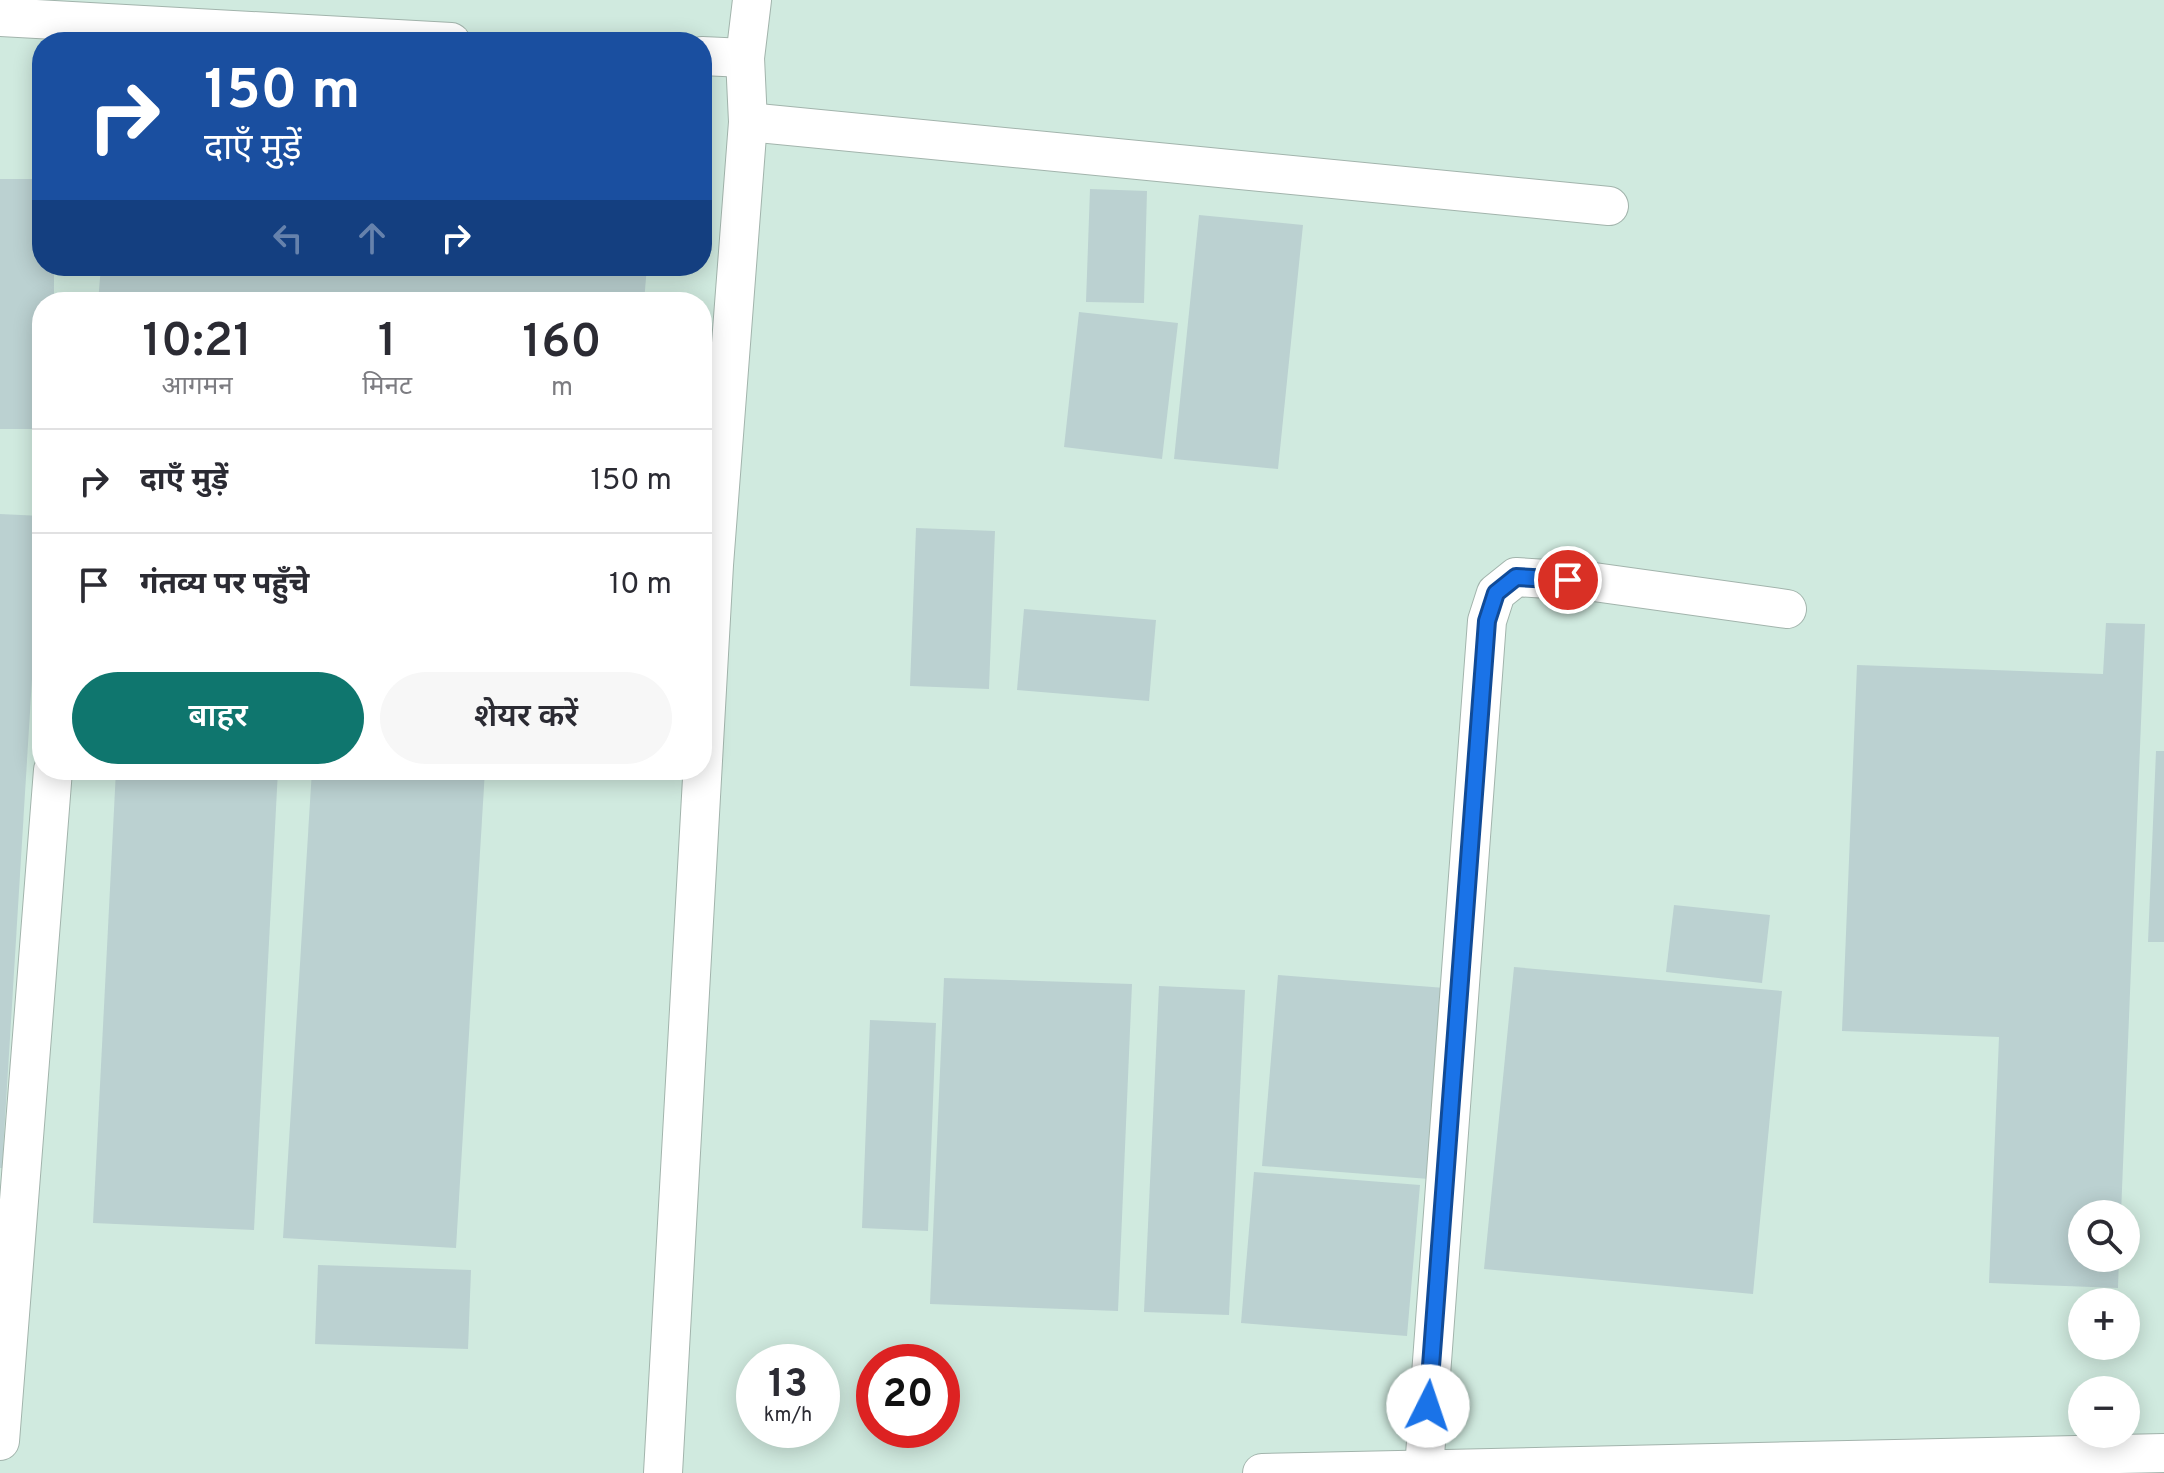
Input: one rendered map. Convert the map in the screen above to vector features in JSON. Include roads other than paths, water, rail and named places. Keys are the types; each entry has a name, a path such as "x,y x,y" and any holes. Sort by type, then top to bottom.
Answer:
{"street":[{"path":"712,521 748,122 745,58 752,0"},
{"path":"0,17 271,32"},
{"path":"712,56 745,58"},
{"path":"748,122 1609,206"},
{"path":"1424,1469 1487,621 1496,593 1516,577 1594,582 1787,609"},
{"path":"0,1441 52,780"},
{"path":"663,1473 697,780"},
{"path":"1262,1473 2164,1453"}]}
